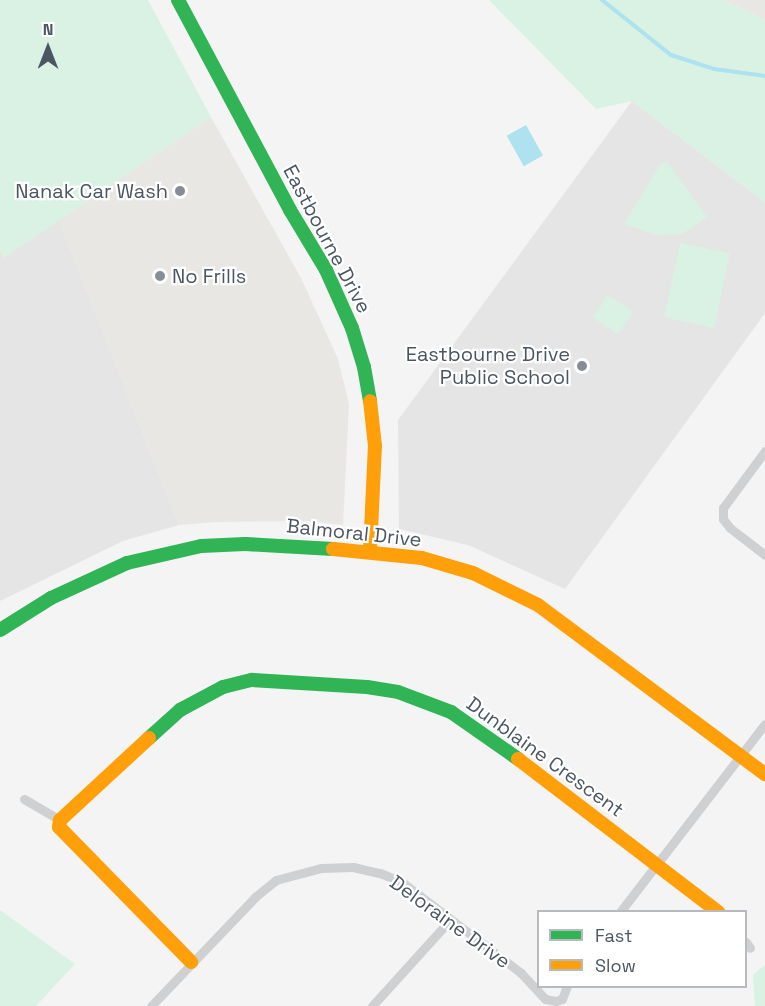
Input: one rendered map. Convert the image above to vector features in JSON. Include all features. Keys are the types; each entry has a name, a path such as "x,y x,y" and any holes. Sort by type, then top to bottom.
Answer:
{"street":[{"name":"Eastbourne Drive","path":"178,0 290,210 326,270 352,328 364,367 373,418 375,446 370,551"},
{"path":"765,451 723,508 723,519 730,528 765,555"},
{"name":"Balmoral Drive","path":"0,630 51,598 127,563 175,551 244,544 370,551 430,561 473,573 505,586 538,605 765,774"},
{"name":"Dunblaine Crescent","path":"60,820 180,710 193,701 223,687 252,680 398,692 451,712 482,732 715,910"},
{"path":"622,910 765,724"},
{"path":"24,799 60,820 59,827 63,834 191,962"},
{"name":"Deloraine Drive","path":"151,1006 249,903 276,880 321,868 352,867 380,873 402,882 521,973 545,999 556,1001 562,999 567,988"},
{"path":"372,1006 450,920"}],"shaded area":[{"path":"723,0 765,0 765,20"},
{"name":"Eastbourne Drive Public School","path":"632,101 765,202 765,313 565,589 468,545 399,529 398,420"},
{"path":"211,117 302,280 338,359 349,404 343,525 308,521 216,522 179,525 59,220"},
{"path":"59,220 179,525 123,541 0,601 0,252 4,257"}],"green space":[{"path":"0,0 148,0 211,117 4,258 0,252"},
{"path":"489,0 723,0 765,20 765,202 632,101 596,109"},
{"path":"662,162 668,163 707,217 682,234 656,235 624,224"},
{"path":"680,243 730,254 714,328 664,317"},
{"path":"608,295 633,312 618,334 593,317"},
{"path":"0,910 75,964 36,1006 0,1006"},
{"path":"765,965 765,1006 755,1006 753,975"}],"water":[{"path":"526,125 543,156 524,166 507,136"}],"waterway":[{"path":"602,0 671,55 714,69 765,76"}],"traffic: fast":[{"path":"178,0 290,210 326,270 352,328 364,367 370,401"},
{"path":"0,630 51,598 127,563 201,546 245,544 333,549"},
{"path":"149,738 180,710 223,687 252,680 367,687 398,692 451,712 518,759"}],"traffic: slow":[{"path":"370,401 375,446 370,551"},
{"path":"333,549 422,558 473,573 538,605 765,774"},
{"path":"149,738 60,820 59,827 191,962"},
{"path":"518,759 715,910"}],"place":[{"name":"Nanak Car Wash","path":"180,191"},
{"name":"No Frills","path":"160,276"},
{"name":"Eastbourne Drive Public School","path":"582,366"}]}
